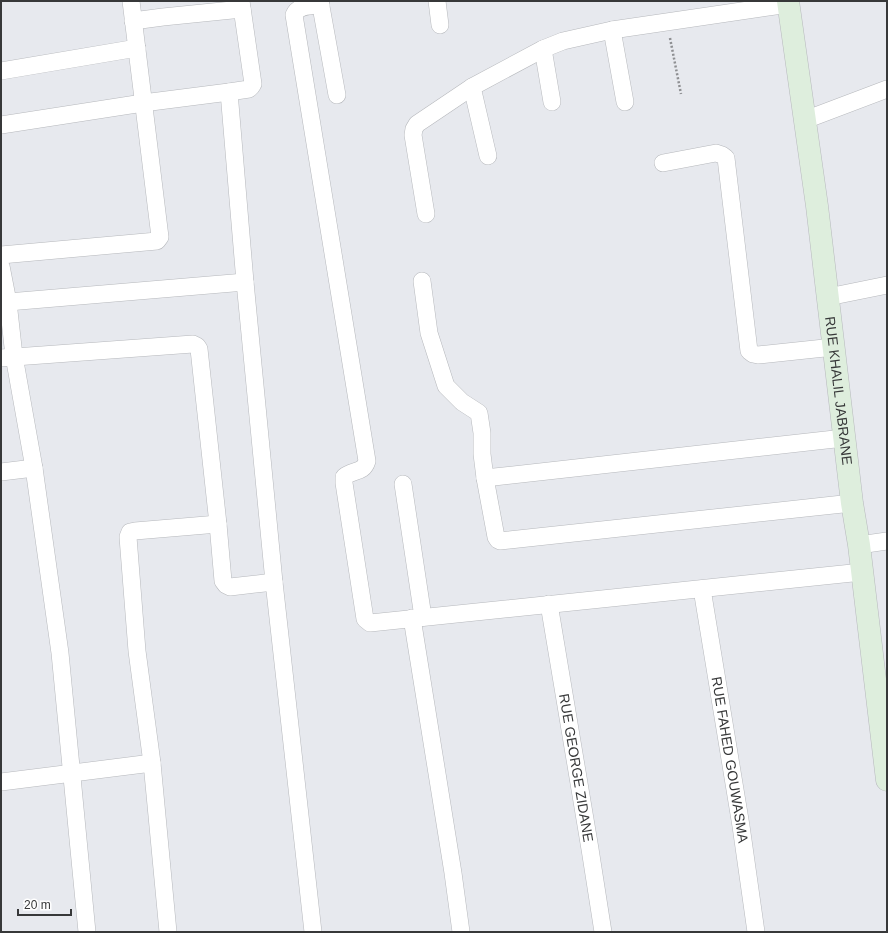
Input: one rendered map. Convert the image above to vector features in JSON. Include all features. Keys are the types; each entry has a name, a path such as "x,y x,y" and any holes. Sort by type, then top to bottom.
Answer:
{"street":[{"path":"1,255 157,241 159,239 160,237 131,1"},
{"path":"437,1 440,25"},
{"path":"337,95 320,3 299,8 294,15 367,461 362,469 344,477 364,619 370,623 862,572"},
{"path":"426,214 413,135 414,129 417,124 472,87 543,49 563,41 612,30 789,3"},
{"name":"RUE KHALIL JABRANE","path":"789,3 818,206 844,438 859,545 887,780"},
{"path":"1,125 143,103 249,89 252,87 253,84 242,5 134,21"},
{"path":"612,30 626,102"},
{"path":"1,72 137,48"},
{"path":"543,49 552,102"},
{"path":"472,87 488,156"},
{"path":"805,120 887,89"},
{"path":"229,92 245,282 274,582 313,932"},
{"path":"663,163 716,153 722,154 726,158 749,351 758,355 834,347"},
{"path":"1,266 8,302 8,357 34,468 60,653 87,932"},
{"path":"422,281 429,333 446,386 462,402 479,412 485,478 496,538 498,540 500,541 852,503"},
{"path":"8,302 245,282"},
{"path":"828,297 887,285"},
{"path":"8,357 193,344 197,346 199,349 223,581 230,587 274,582"},
{"path":"485,478 844,438"},
{"path":"1,472 34,468"},
{"path":"403,484 417,618 461,932"},
{"path":"168,932 152,763 137,651 128,538 130,532 135,531 218,524"},
{"path":"859,545 887,541"},
{"name":"RUE FAHED GOUWASMA","path":"702,589 740,818 756,932"},
{"name":"RUE GEORGE ZIDANE","path":"549,604 603,932"},
{"path":"1,782 152,763"}],"path":[{"path":"666,22 681,94"}]}
